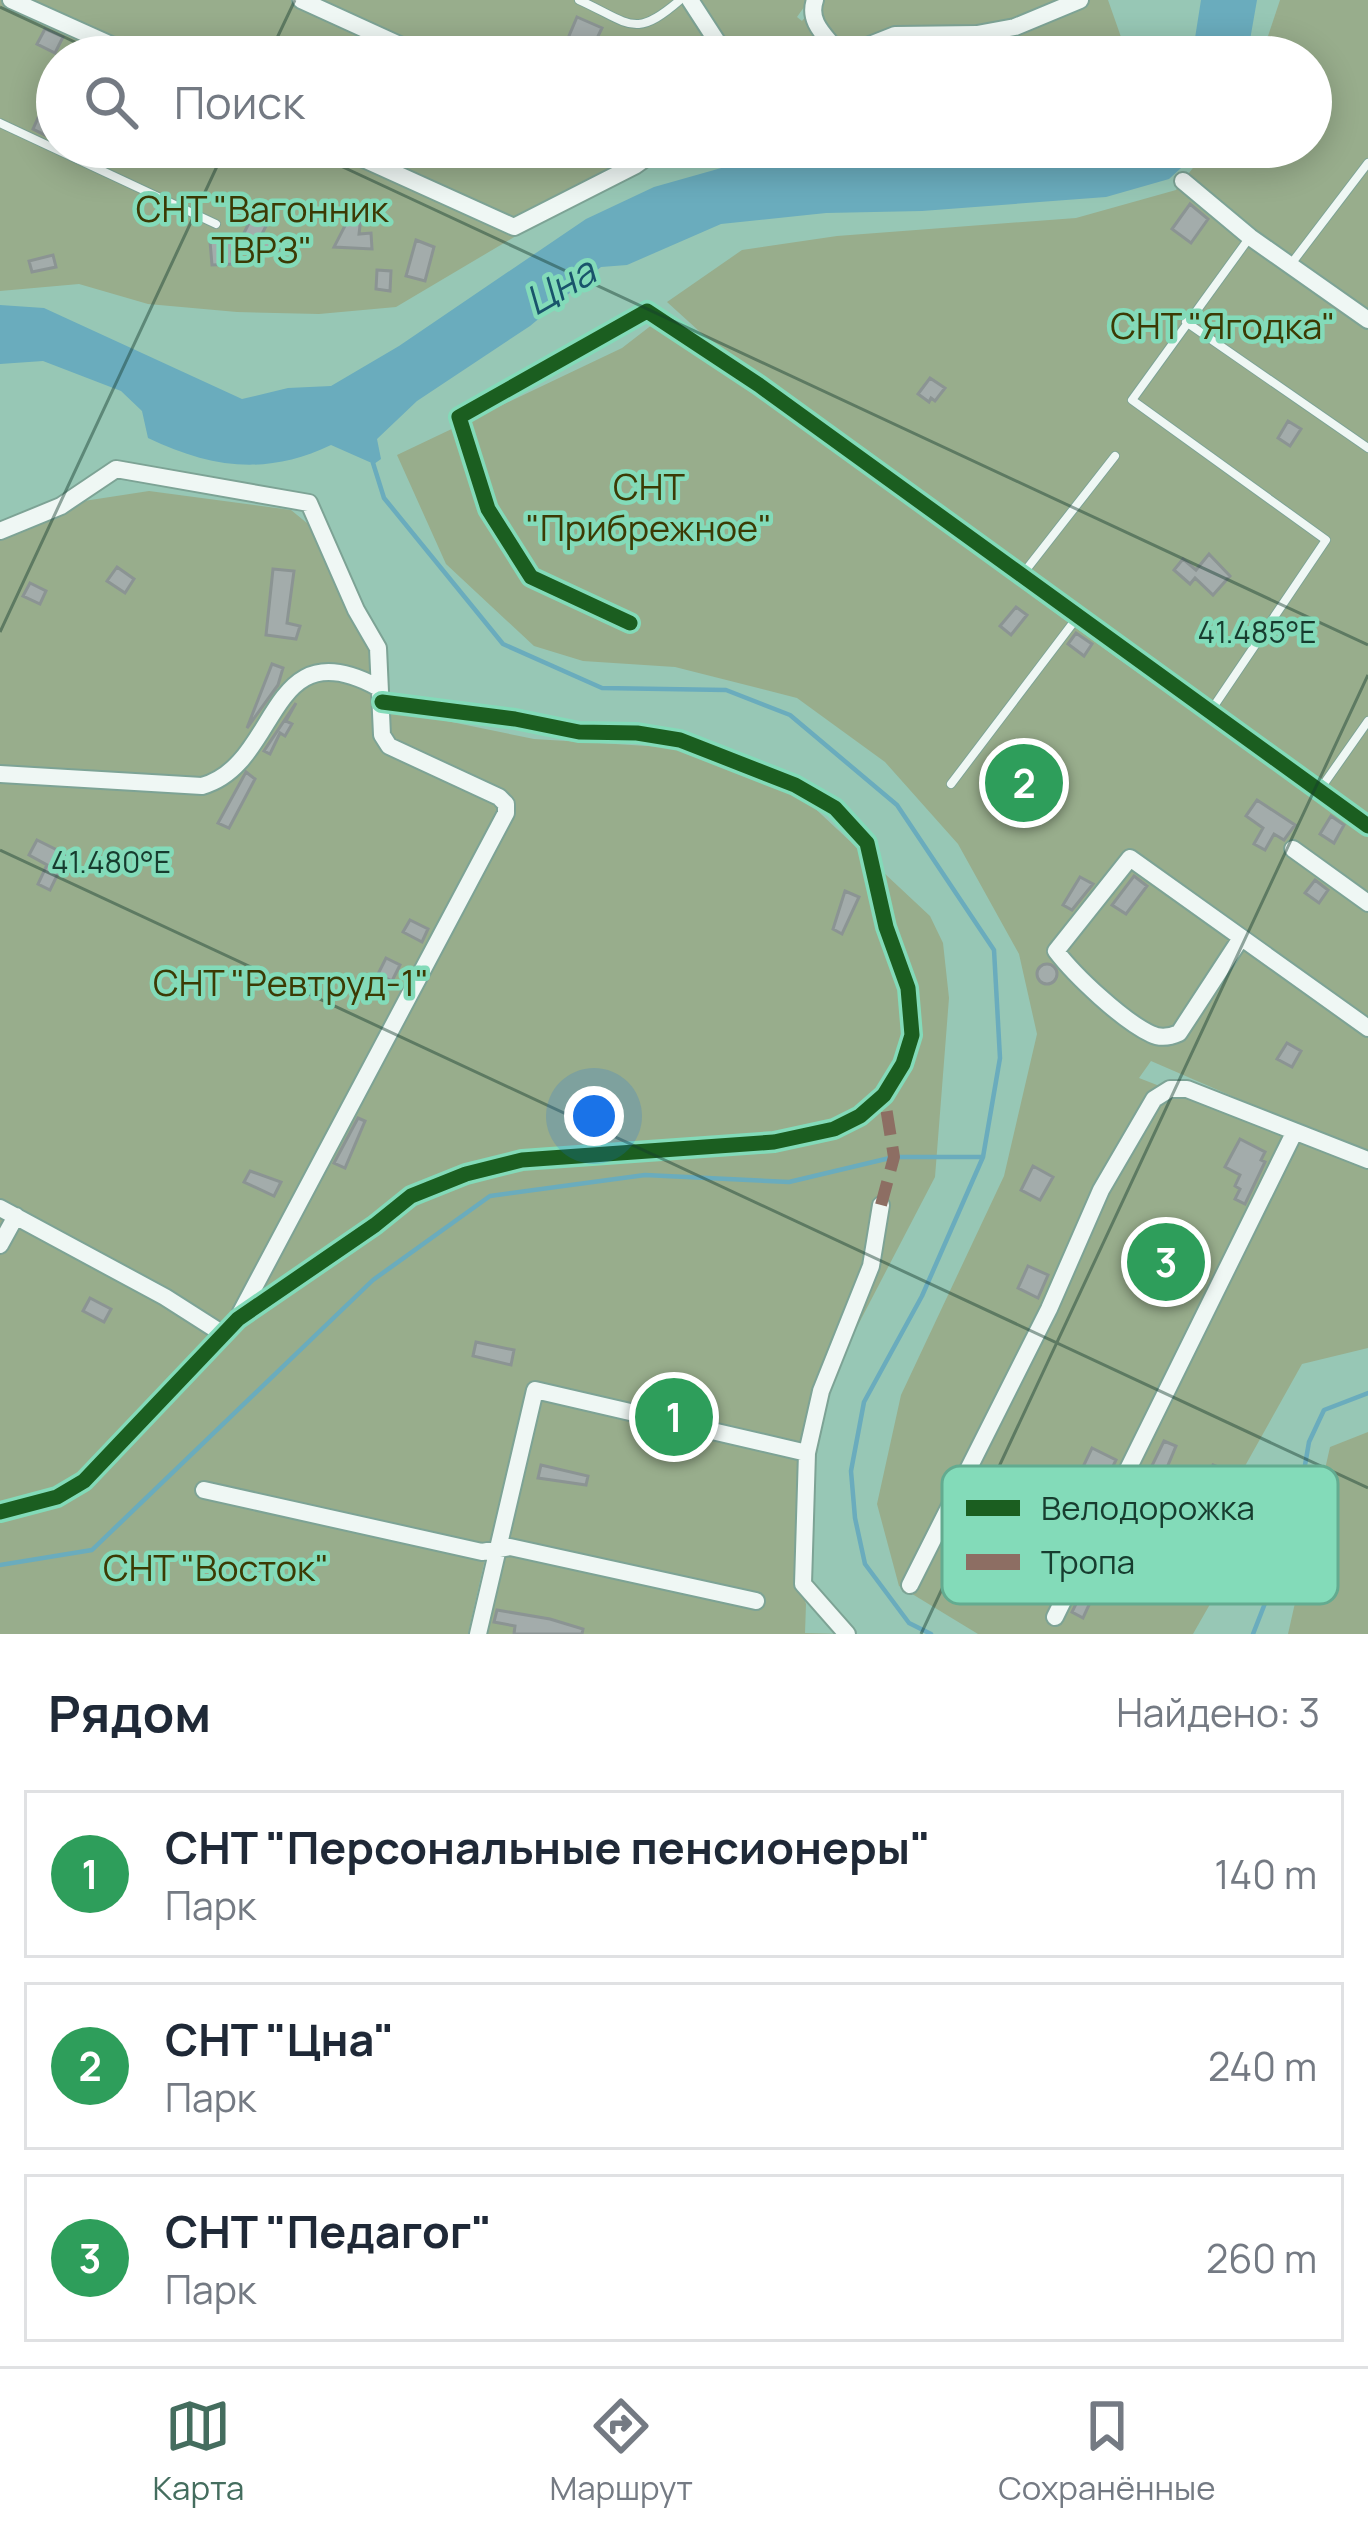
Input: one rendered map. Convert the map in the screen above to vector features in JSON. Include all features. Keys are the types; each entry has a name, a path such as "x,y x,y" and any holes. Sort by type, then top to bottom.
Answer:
{"street":[{"path":"11,0 91,36"},
{"path":"301,0 380,36"},
{"path":"690,0 714,36"},
{"path":"815,0 811,8 815,24 825,36"},
{"path":"893,36 977,34 1016,27 1080,0"},
{"path":"383,168 514,227 630,168"},
{"path":"1183,182 1250,237 1368,320"},
{"path":"630,623 531,577 488,508 460,417 647,311 760,385 1368,826"},
{"path":"0,531 61,506 116,469 309,503 378,648 382,735 389,746 506,804 506,813 238,1318"},
{"path":"0,774 202,785 218,781 235,768 284,699 310,674 325,670 380,694 579,732 680,740 795,785 835,808 867,843 886,927 908,988 912,1034 903,1064 884,1095 860,1116 834,1129 774,1142 522,1160 466,1174 411,1196 238,1318 84,1481 57,1498 0,1512"},
{"path":"1293,849 1368,903"},
{"path":"1241,938 1179,1034 1167,1037 1150,1034 1073,974 1056,951 1130,858 1368,1028"},
{"path":"970,1466 1101,1190 1154,1099 1170,1089 1187,1089 1368,1160"},
{"path":"1129,1466 1294,1132"},
{"path":"847,1634 803,1584 807,1453 820,1391 872,1266 881,1205"},
{"path":"0,1245 8,1212 223,1334"},
{"path":"478,1634 535,1390 807,1453"},
{"path":"204,1490 482,1552 510,1547 756,1601"},
{"path":"910,1586 942,1522"},
{"path":"1055,1617 1061,1604"}],"lane":[{"path":"580,0 637,26 652,24 680,0"},
{"path":"0,123 36,140"},
{"path":"1290,265 1368,163"},
{"path":"96,168 216,224"},
{"path":"1212,710 1326,540 1132,400 1250,237"},
{"path":"1186,322 1368,448"},
{"path":"1021,576 1114,456"},
{"path":"951,784 1077,617"},
{"path":"1318,791 1368,721"}],"green space":[{"name":"СНТ \"Вагонник ТВРЗ\"","path":"0,0 809,0 797,17 802,21 819,0 1108,0 1121,36 36,36 36,168 631,168 396,307 319,314 237,312 148,304 79,284 0,291"},
{"name":"СНТ \"Ягодка\"","path":"1280,0 1368,0 1368,816 710,341 667,302 742,250 837,236 1076,218 1176,190 1193,168 1332,168 1332,36 1268,36"},
{"name":"СНТ \"Прибрежное\"","path":"657,321 1368,836 1368,1155 1151,1061 1139,1078 1368,1167 1368,1348 1302,1364 1245,1466 942,1466 942,1604 1210,1604 1193,1634 978,1634 899,1586 877,1504 901,1395 1004,1176 1037,1034 1019,954 958,844 885,762 797,698 675,667 583,661 534,646 446,564 397,455 622,348"},
{"name":"СНТ \"Ревтруд-1\"","path":"149,491 291,510 313,528 378,635 388,709 534,739 680,748 745,769 806,800 930,916 943,943 949,998 935,1177 833,1373 825,1372 797,1578 806,1604 805,1633 842,1634 484,1634 497,1543 481,1548 202,1486 195,1494 485,1559 468,1634 0,1634 0,533 71,503"},
{"path":"1368,1432 1368,1634 1288,1634 1295,1604 1338,1604 1338,1466 1326,1466 1330,1447"}],"water":[{"path":"1201,0 1257,0 1251,36 1195,36"},
{"name":"Цна","path":"721,168 1181,168 1169,179 1106,197 826,213 721,224 627,265 601,267 530,326 417,401 377,439 381,459 374,464 331,445 284,461 216,462 148,438 142,411 121,391 43,361 0,364 0,305 44,308 242,399 288,388 331,386 399,346 586,219 654,187"}],"building":[{"path":"577,17 602,28 598,36 569,36"},
{"path":"1190,204 1208,219 1191,243 1172,229"},
{"path":"253,215 268,222 260,238 284,238 284,249 232,252 233,264 212,265 210,241 241,239"},
{"path":"350,216 361,217 359,234 371,233 372,249 334,247"},
{"path":"416,240 434,247 425,281 406,276"},
{"path":"53,255 56,267 32,272 29,261"},
{"path":"377,270 391,271 390,291 376,289"},
{"path":"930,378 945,388 929,402 918,394"},
{"path":"1288,421 1301,429 1290,446 1278,438"},
{"path":"1209,554 1230,576 1213,595 1195,578 1190,584 1174,570 1183,559 1196,570"},
{"path":"117,567 134,579 125,593 107,581"},
{"path":"273,569 294,571 287,623 300,626 296,639 266,635"},
{"path":"30,583 46,591 40,604 23,596"},
{"path":"1016,607 1027,615 1011,635 1000,626"},
{"path":"1076,633 1092,644 1084,656 1068,644"},
{"path":"272,664 283,668 278,685 247,728"},
{"path":"296,703 286,721 292,724 285,736 280,733 270,754 264,751"},
{"path":"1029,754 1039,760 1027,779 1017,772"},
{"path":"246,772 255,779 229,828 218,823"},
{"path":"1257,800 1295,825 1284,840 1274,834 1265,850 1254,844 1263,828 1246,816"},
{"path":"1331,816 1344,825 1334,843 1320,834"},
{"path":"37,840 67,855 50,890 38,884 47,865 29,855"},
{"path":"1134,876 1147,886 1126,914 1112,905"},
{"path":"1080,877 1093,884 1072,910 1063,905"},
{"path":"1315,880 1328,890 1319,903 1305,893"},
{"path":"845,891 859,897 842,934 833,929"},
{"path":"410,920 428,929 422,942 403,932"},
{"path":"386,958 400,965 392,981 378,974"},
{"path":"1047,964 1057,974 1047,984 1037,974"},
{"path":"1287,1043 1301,1051 1292,1067 1277,1059"},
{"path":"358,1118 365,1121 345,1168 334,1163"},
{"path":"1240,1139 1265,1152 1245,1204 1235,1199 1240,1175 1225,1167"},
{"path":"1033,1166 1053,1177 1040,1200 1021,1190"},
{"path":"250,1171 281,1182 274,1196 244,1182"},
{"path":"1028,1266 1048,1275 1038,1298 1018,1288"},
{"path":"90,1298 111,1309 104,1322 83,1311"},
{"path":"476,1342 514,1350 511,1365 473,1356"},
{"path":"1164,1441 1176,1446 1168,1466 1152,1466"},
{"path":"1092,1448 1116,1460 1113,1466 1083,1466"},
{"path":"541,1465 588,1476 586,1485 538,1478"},
{"path":"1076,1604 1089,1604 1083,1618 1072,1612"},
{"path":"497,1610 550,1619 583,1629 582,1634 514,1634 515,1626 494,1622"}],"waterway":[{"path":"373,463 384,498 503,644 602,688 726,690 790,715 897,805 994,950 1000,1058 983,1157 922,1296 864,1402 851,1471 865,1564 909,1623 931,1634"},
{"path":"0,1565 92,1550 373,1280 490,1196 645,1175 789,1182 894,1157 982,1157"},
{"path":"1305,1466 1309,1442 1324,1410 1368,1393"},
{"path":"1253,1634 1265,1604"}],"marked path":[{"path":"881,1205 894,1157 884,1095"}],"cycle path":[{"path":"630,623 531,577 488,509 459,417 647,311 759,385 1368,826"},
{"path":"0,1512 57,1497 84,1481 238,1319 411,1196 466,1174 522,1160 774,1142 834,1129 860,1116 884,1095 903,1064 912,1035 908,988 886,927 867,843 835,808 795,785 680,740 579,732 382,702"}],"place":[{"name":"СНТ \"Цна\"","path":"1024,783"},
{"name":"СНТ \"Педагог\"","path":"1166,1262"},
{"name":"СНТ \"Персональные пенсионеры\"","path":"674,1417"}],"park label":[{"name":"СНТ \"Восток\"","path":"216,1568"}]}
